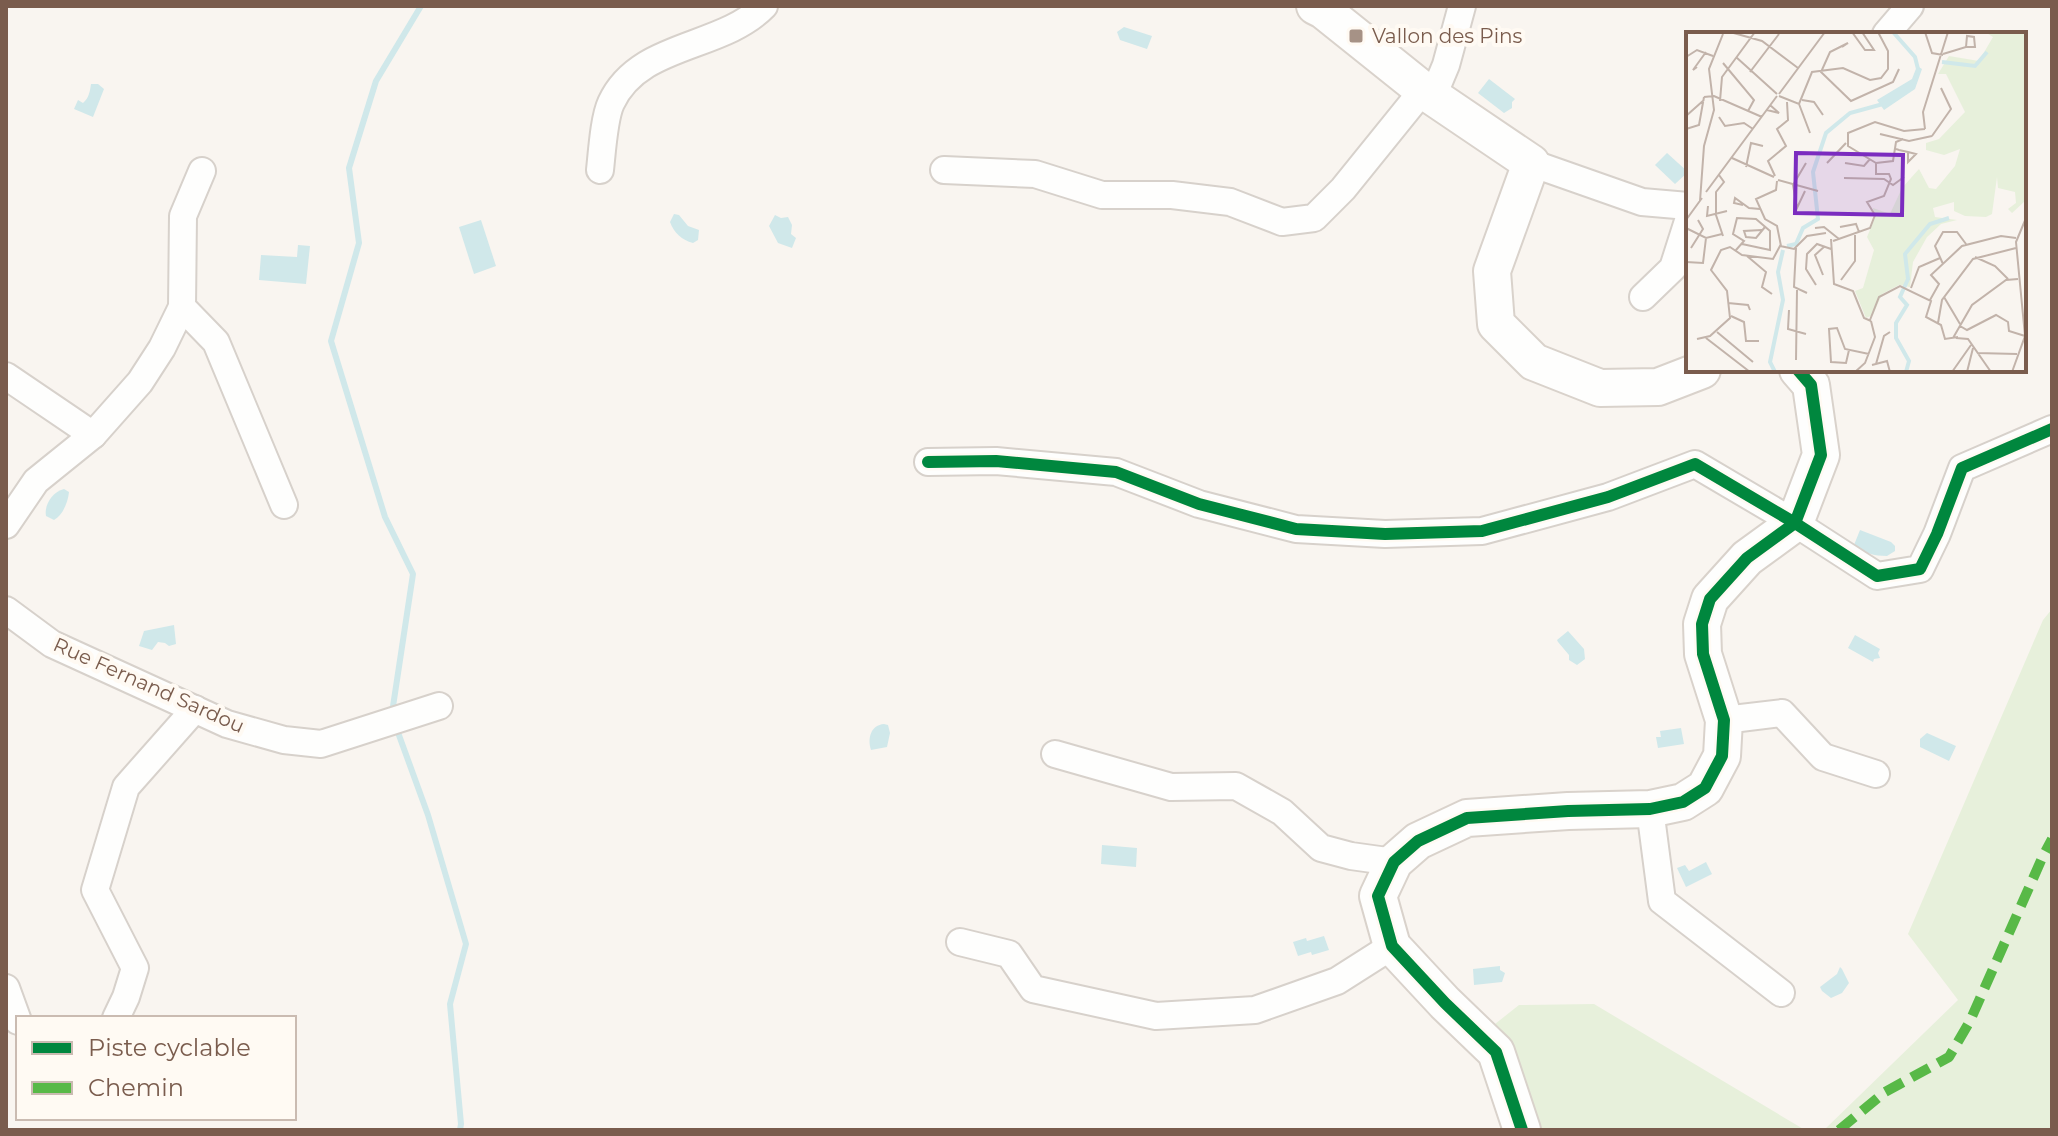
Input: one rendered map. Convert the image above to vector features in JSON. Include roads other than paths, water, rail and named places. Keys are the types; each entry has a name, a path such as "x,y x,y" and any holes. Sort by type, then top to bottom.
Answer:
{"street":[{"path":"600,170 609,105 623,82 651,61 726,32 764,6"},
{"path":"1315,6 1428,93 1531,163 1642,202 1686,206"},
{"path":"944,170 1035,174 1102,195 1172,195 1230,202 1282,222 1314,218 1428,93 1446,65 1462,6"},
{"path":"1888,32 1910,6"},
{"path":"1531,163 1492,271 1496,324 1534,362 1600,388 1658,387 1697,372"},
{"path":"6,525 36,481 93,435 140,382 162,348 182,307 183,216 202,171"},
{"path":"1643,297 1673,268 1686,227"},
{"path":"182,307 216,342 284,505"},
{"path":"1522,1130 1496,1052 1392,946 1378,896 1394,862 1418,841 1467,818 1650,809 1683,802 1705,788 1722,756 1724,720 1703,654 1702,624 1710,599 1747,558 1795,523 1821,455 1811,385 1800,372"},
{"path":"6,376 93,435"},
{"path":"928,462 996,461 1116,472 1199,504 1296,529 1385,534 1482,531 1608,497 1695,464 1877,576 1920,569 1962,468 2052,429"},
{"name":"Rue Fernand Sardou","path":"6,610 52,644 227,724 284,740 321,744 439,706"},
{"path":"117,1016 135,968 95,890 126,787 195,709"},
{"path":"1724,720 1782,713 1823,757 1876,774"},
{"path":"1055,754 1171,787 1236,786 1282,812 1321,848 1394,862"},
{"path":"1650,809 1662,901 1781,993"},
{"path":"960,942 1009,954 1033,989 1156,1016 1255,1010 1337,981 1392,946"},
{"path":"6,988 16,1016"}],"water":[{"path":"1124,27 1152,36 1147,49 1120,40 1117,32"},
{"path":"1489,79 1515,99 1512,108 1504,113 1478,93"},
{"path":"91,84 98,84 104,89 93,117 74,109 78,100 83,103 87,99"},
{"path":"1667,153 1686,170 1686,174 1675,184 1655,165"},
{"path":"674,214 679,215 688,226 699,230 698,240 689,242 676,233 670,222"},
{"path":"775,215 788,217 792,225 791,234 796,238 792,248 778,243 769,226"},
{"path":"481,220 496,266 474,274 459,227"},
{"path":"298,245 310,246 306,284 259,280 261,255 297,257"},
{"path":"64,489 69,492 68,500 54,520 46,516 46,508 53,496"},
{"path":"1860,530 1891,542 1895,551 1887,556 1862,550 1854,545"},
{"path":"174,625 176,644 169,646 158,642 152,650 139,646 144,631"},
{"path":"1568,631 1584,649 1585,659 1577,665 1569,660 1569,655 1557,640"},
{"path":"1855,635 1880,649 1880,658 1873,662 1848,648"},
{"path":"884,724 888,725 890,733 887,747 871,750 871,733"},
{"path":"1681,728 1684,744 1658,748 1656,737 1661,737 1660,731"},
{"path":"1927,733 1956,746 1949,761 1920,747 1920,739"},
{"path":"1102,845 1137,848 1136,867 1101,864"},
{"path":"1706,862 1712,874 1686,887 1677,868 1685,865 1689,871"},
{"path":"1324,936 1329,950 1298,956 1293,942"},
{"path":"1500,966 1505,973 1502,982 1474,985 1473,969"},
{"path":"1840,967 1849,983 1842,993 1831,998 1820,987 1837,974"}],"waterway":[{"path":"392,713 413,574 385,517 331,341 359,243 349,168 376,81 421,6"},
{"path":"396,727 428,815 466,944 450,1004 460,1130"}],"place":[{"name":"Vallon des Pins","path":"1356,36"}]}
